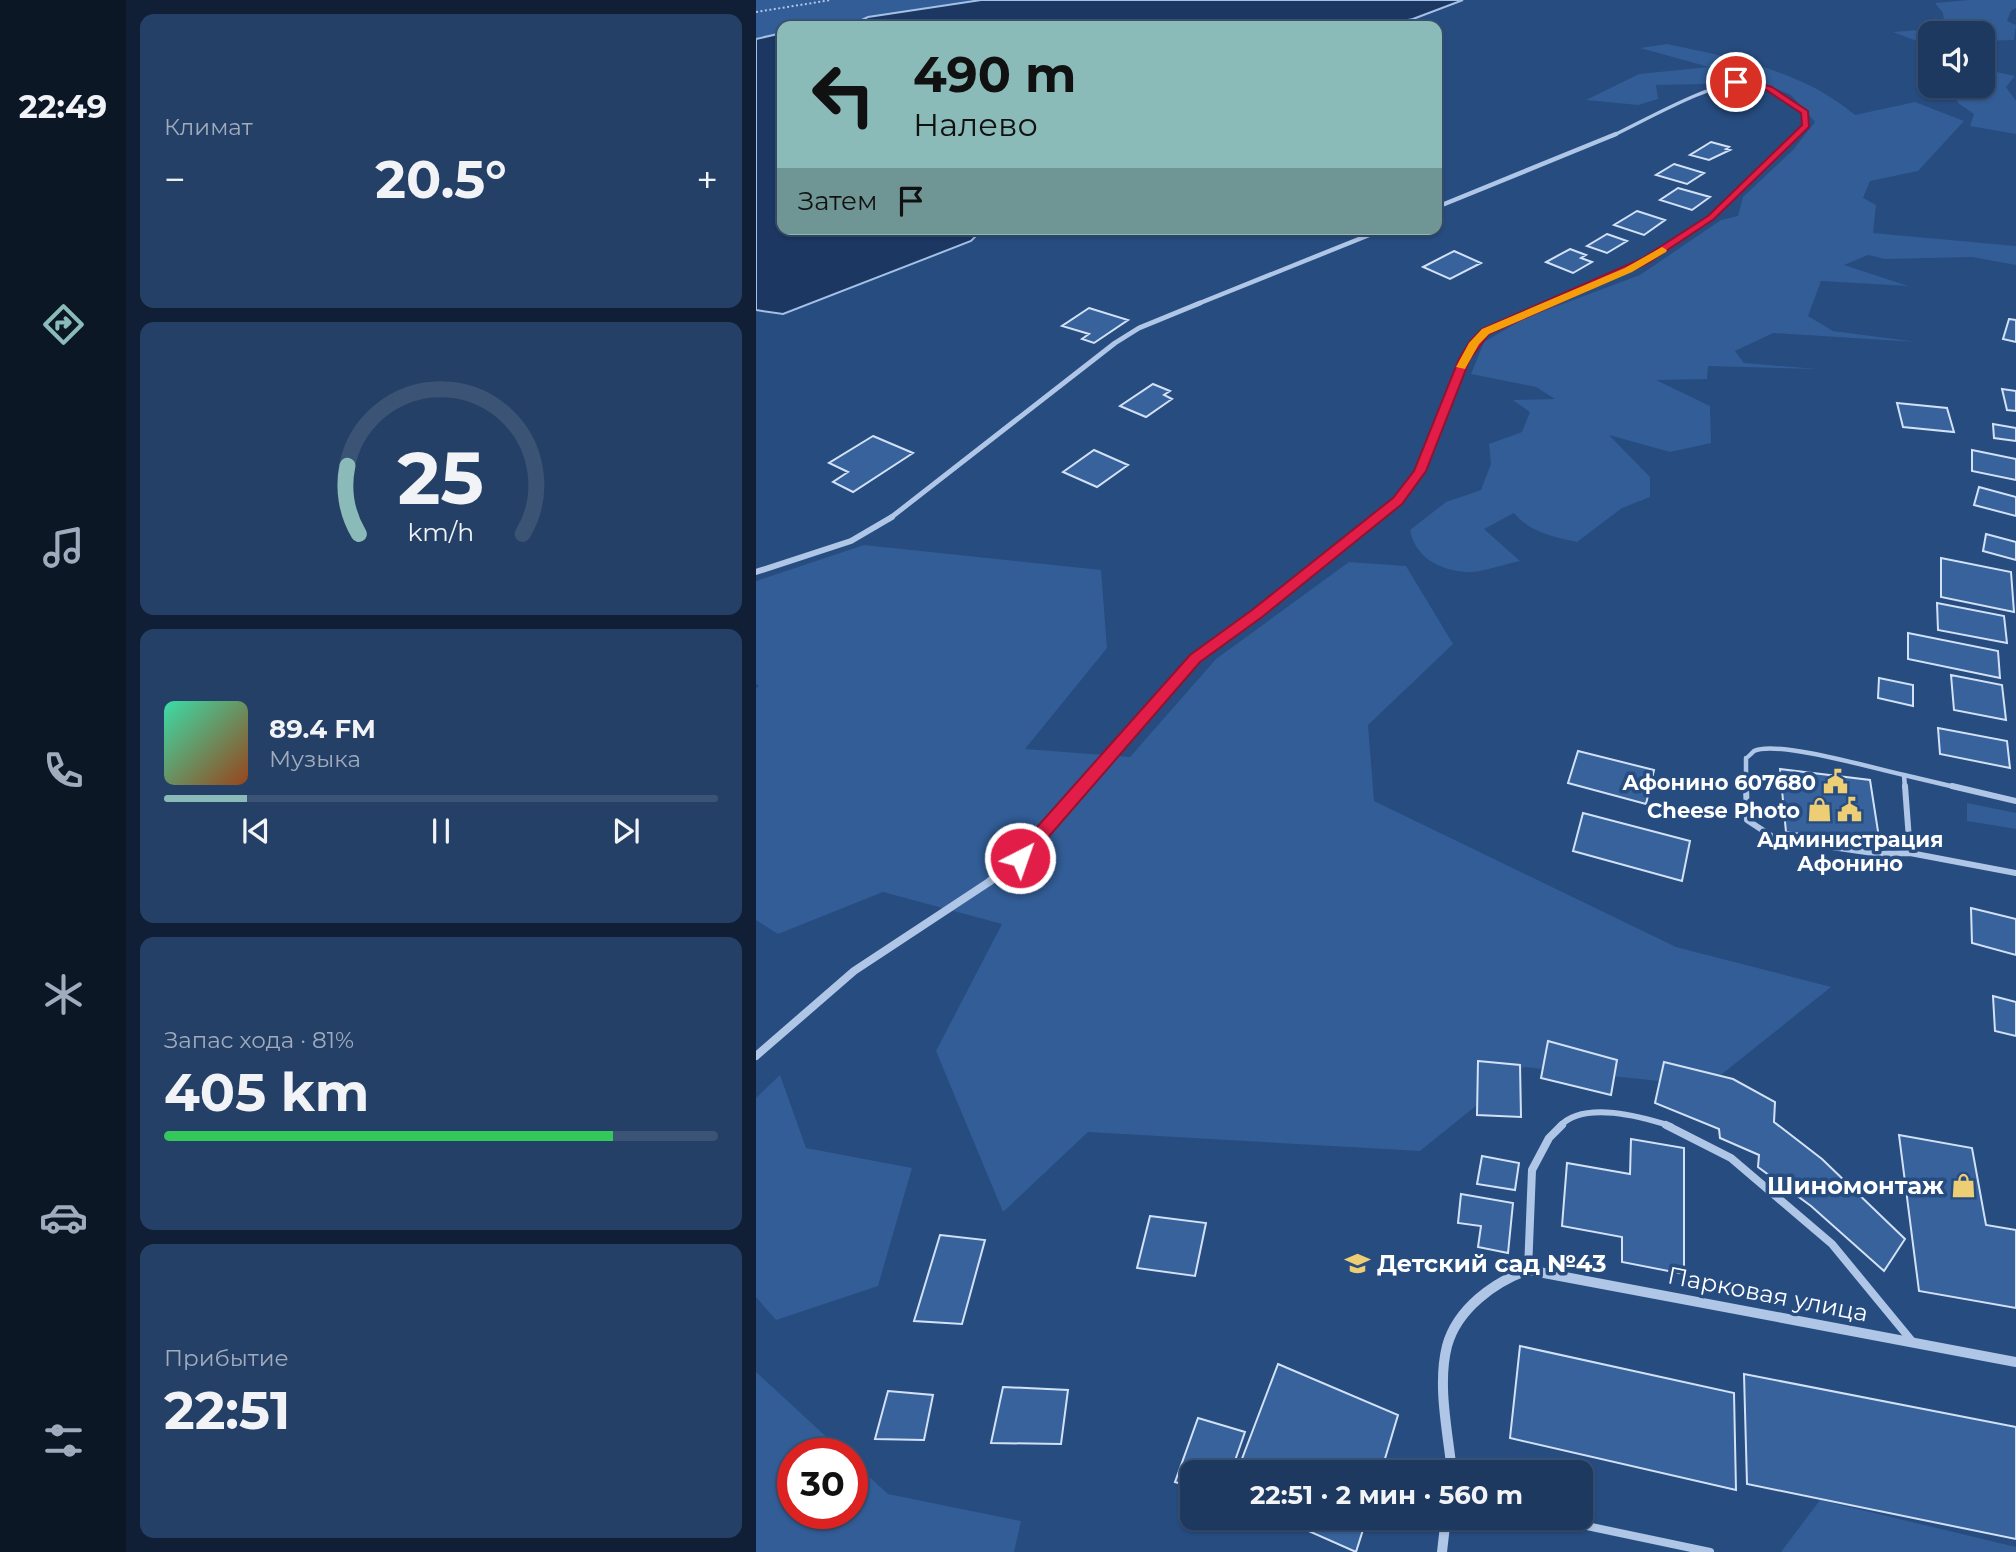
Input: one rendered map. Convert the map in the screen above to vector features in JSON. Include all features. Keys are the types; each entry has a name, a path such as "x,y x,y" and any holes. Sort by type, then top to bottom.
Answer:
{"street":[{"path":"756,1056 854,971 989,883 1020,858 1195,659 1257,614 1398,501 1420,471 1464,359 1485,332 1629,270 1711,218 1806,125 1805,112 1759,85 1748,82 1724,84 1611,136 1442,205"},
{"path":"756,572 851,541 894,516 1115,343 1139,328 1369,235"},
{"name":"Парковая улица","path":"1451,1460 1446,1391 1447,1347 1465,1312 1485,1291 1513,1274 1528,1270 2016,1362"},
{"path":"1442,1552 1445,1530"}],"lane":[{"path":"2016,801 1904,775 1768,749 1754,751 1746,758 1747,820 1776,839 1880,854 1910,853 2016,873"},
{"path":"1904,775 1910,853"},
{"path":"1528,1270 1532,1170 1549,1138 1565,1121 1589,1113 1637,1115 1676,1128 1731,1158 1832,1244 1913,1343"},
{"path":"1593,1527 1710,1552"}],"path":[{"path":"756,12 831,0"}],"shaded area":[{"path":"756,0 981,0 868,17 860,21 777,21 777,34 756,39"},
{"path":"981,0 1463,0 1403,21 860,21 868,17"},
{"path":"2016,0 2016,8 2011,11 2007,21 2016,25 2014,40 1995,41 1995,21 1944,21 1943,13 1935,3"},
{"path":"1918,30 1918,41 1917,41 1893,32"},
{"path":"777,34 777,235 977,235 971,241 783,314 756,310 756,39"},
{"path":"1667,44 1742,61 1790,76 1813,87 1855,115 1915,102 1964,121 1918,171 1870,181 1863,198 1876,205 1873,233 2016,246 2016,265 1972,257 1885,259 1868,255 1844,265 1908,286 1821,281 1808,316 1833,331 1917,342 1773,333 1735,351 1744,363 1817,369 1708,366 1707,379 1656,380 1710,406 1711,443 1670,452 1609,435 1650,477 1650,497 1622,508 1577,542 1535,529 1514,513 1484,529 1520,561 1472,572 1456,571 1438,565 1417,548 1410,530 1446,502 1481,490 1491,464 1489,444 1522,432 1530,412 1513,400 1555,399 1536,387 1471,374 1484,342 1525,318 1640,275 1721,220 1738,216 1743,197 1793,150 1815,122 1791,95 1744,76 1706,84 1656,85 1658,99 1638,105 1586,100 1639,74 1709,67 1640,48"},
{"path":"1995,72 2015,76 2006,87 2016,101 2016,134 1970,126 1974,114 1958,103 1956,98 1995,98"},
{"path":"864,545 1101,570 1107,648 1025,749 1130,757 1216,659 1349,562 1406,566 1453,644 1368,725 1374,801 1676,947 1831,987 1707,1086 1524,1067 1420,1151 1088,1132 1003,1212 936,1051 1002,924 883,892 778,934 756,920 756,688 759,686 756,684 756,581"},
{"path":"1967,803 2016,813 2016,829 1967,821"},
{"path":"780,1075 806,1148 912,1168 878,1286 776,1320 756,1297 756,1098"},
{"path":"756,1372 828,1438 777,1438 777,1529 868,1529 868,1476 888,1494 1021,1521 1014,1552 756,1552"},
{"path":"1820,1500 2016,1547 2016,1552 1781,1552"}],"building":[{"path":"1711,142 1729,147 1726,149 1730,150 1709,160 1690,155"},
{"path":"1674,164 1704,173 1687,184 1656,175"},
{"path":"1678,188 1710,197 1692,210 1660,200"},
{"path":"1637,211 1665,220 1644,235 1614,225"},
{"path":"1607,234 1627,241 1607,253 1587,246"},
{"path":"1570,249 1586,255 1581,258 1592,262 1573,273 1546,262"},
{"path":"1454,251 1481,263 1450,279 1423,267"},
{"path":"1089,308 1128,320 1094,343 1082,339 1089,334 1062,326"},
{"path":"2009,319 2016,320 2016,342 2003,339"},
{"path":"1153,384 1170,391 1164,395 1172,399 1146,417 1120,406"},
{"path":"2002,389 2016,391 2016,411 2007,410"},
{"path":"1897,403 1947,408 1954,432 1903,427"},
{"path":"1993,424 2016,428 2016,441 1994,438"},
{"path":"873,436 913,453 853,492 833,482 848,472 829,463"},
{"path":"1094,450 1128,465 1097,487 1063,472"},
{"path":"1972,450 2016,459 2016,480 1972,471"},
{"path":"1979,487 2016,497 2016,516 1974,505"},
{"path":"1986,534 2016,542 2016,560 1983,551"},
{"path":"1941,558 2011,572 2014,612 1941,597"},
{"path":"1937,603 2004,616 2007,643 1938,630"},
{"path":"1908,633 1998,651 2000,678 1908,659"},
{"path":"1951,675 2002,685 2006,720 1954,710"},
{"path":"1879,678 1913,685 1913,706 1878,698"},
{"path":"1938,728 2007,741 2010,768 1940,754"},
{"path":"1578,751 1654,770 1646,804 1568,783"},
{"path":"1780,769 1870,780 1880,844 1786,832"},
{"path":"1583,813 1690,841 1682,881 1573,851"},
{"path":"1971,908 2016,919 2016,955 1972,943"},
{"path":"1993,996 2016,1002 2016,1036 1995,1031"},
{"path":"1548,1041 1617,1060 1611,1095 1541,1078"},
{"path":"1478,1061 1520,1065 1521,1117 1477,1115"},
{"path":"1664,1062 1733,1079 1775,1102 1774,1122 1822,1159 1905,1239 1884,1271 1811,1206 1758,1167 1759,1155 1720,1138 1719,1129 1655,1103"},
{"path":"1899,1135 1972,1148 1986,1225 2016,1230 2016,1308 1919,1291"},
{"path":"1631,1139 1684,1148 1684,1274 1622,1262 1622,1237 1562,1226 1567,1163 1630,1174"},
{"path":"1482,1156 1519,1163 1515,1190 1477,1184"},
{"path":"1461,1194 1513,1203 1508,1253 1478,1247 1481,1226 1458,1223"},
{"path":"1150,1216 1206,1223 1195,1276 1137,1268"},
{"path":"940,1235 985,1240 962,1324 914,1321"},
{"path":"1520,1346 1734,1393 1736,1490 1510,1438"},
{"path":"1278,1364 1398,1415 1385,1460 1242,1460"},
{"path":"1744,1374 2016,1427 2016,1539 1747,1484"},
{"path":"1003,1387 1068,1390 1061,1444 991,1443"},
{"path":"888,1391 933,1395 924,1440 875,1439"},
{"path":"1198,1418 1245,1432 1235,1460 1183,1460"},
{"path":"1180,1468 1180,1483 1175,1482"},
{"path":"1306,1530 1363,1530 1356,1552"}],"slow traffic":[{"path":"1462,367 1474,343 1485,332 1629,270 1662,250"}],"place":[{"name":"Афонино 607680","path":"1836,782"},
{"name":"Cheese Photo","path":"1820,810"},
{"name":"Администрация Афонино","path":"1850,810"},
{"name":"Шиномонтаж","path":"1964,1185"},
{"name":"Детский сад №43","path":"1357,1263"}],"route":[{"path":"1020,858 1195,659 1257,614 1398,501 1420,471 1464,359 1485,332 1645,261 1711,218 1806,125 1805,112 1769,89 1748,82 1736,82"}]}
